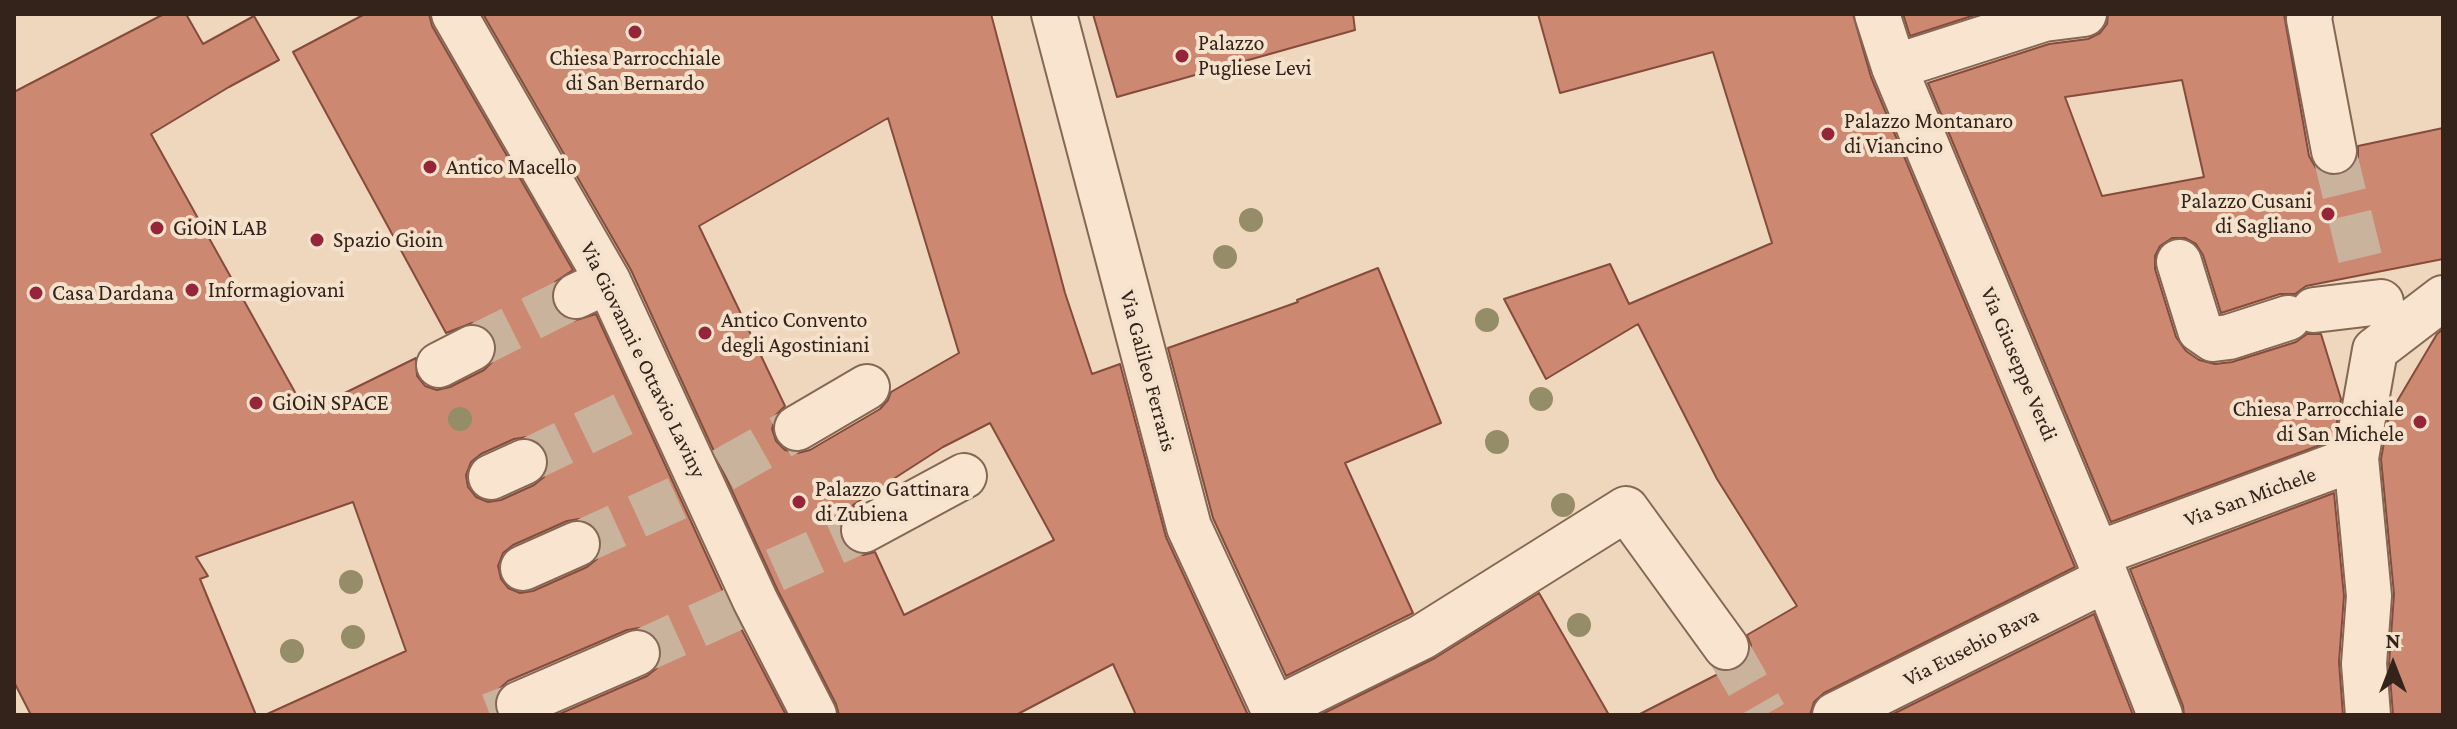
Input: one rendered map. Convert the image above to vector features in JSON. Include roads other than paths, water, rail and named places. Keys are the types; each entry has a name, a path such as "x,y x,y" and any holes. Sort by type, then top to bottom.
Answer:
{"street":[{"name":"Via Giovanni e Ottavio Laviny","path":"454,14 649,403 702,483 814,715"},
{"name":"Via Galileo Ferraris","path":"1054,14 1189,527 1275,713"},
{"name":"Via Giuseppe Verdi","path":"1877,14 1894,67 2102,566 2160,715"},
{"path":"2310,14 2334,151"},
{"path":"1894,67 2064,17"},
{"path":"2179,262 2200,330 2213,339 2229,337 2301,314 2443,298"},
{"path":"2368,715 2364,664 2369,596 2356,458 2381,303"},
{"path":"797,428 867,387"},
{"name":"Via San Michele","path":"2102,566 2356,458"},
{"path":"864,530 964,476"},
{"path":"1275,713 1422,637 1626,509 1726,647"},
{"path":"523,568 577,544"},
{"name":"Via Eusebio Bava","path":"1835,715 2102,566"},
{"path":"519,704 637,653"}],"tunnel":[{"path":"2334,151 2364,274"},
{"path":"472,348 576,296"},
{"path":"524,462 636,408"},
{"path":"723,470 797,428"},
{"path":"577,544 682,496"},
{"path":"775,570 864,530"},
{"path":"637,653 739,607"},
{"path":"1726,647 1765,715"},
{"path":"490,715 519,704"}],"place":[{"name":"Chiesa Parrocchiale di San Bernardo","path":"635,32"},
{"name":"Palazzo Pugliese Levi","path":"1182,56"},
{"name":"Palazzo Montanaro di Viancino","path":"1828,134"},
{"name":"Antico Macello","path":"430,167"},
{"name":"Palazzo Cusani di Sagliano","path":"2328,214"},
{"name":"GiOiN LAB","path":"157,228"},
{"name":"Spazio Gioin","path":"317,240"},
{"name":"Informagiovani","path":"192,290"},
{"name":"Casa Dardana","path":"36,293"},
{"name":"Antico Convento degli Agostiniani","path":"705,333"},
{"name":"GiOiN SPACE","path":"256,403"},
{"name":"Chiesa Parrocchiale di San Michele","path":"2420,422"},
{"name":"Palazzo Gattinara di Zubiena","path":"799,502"}]}
